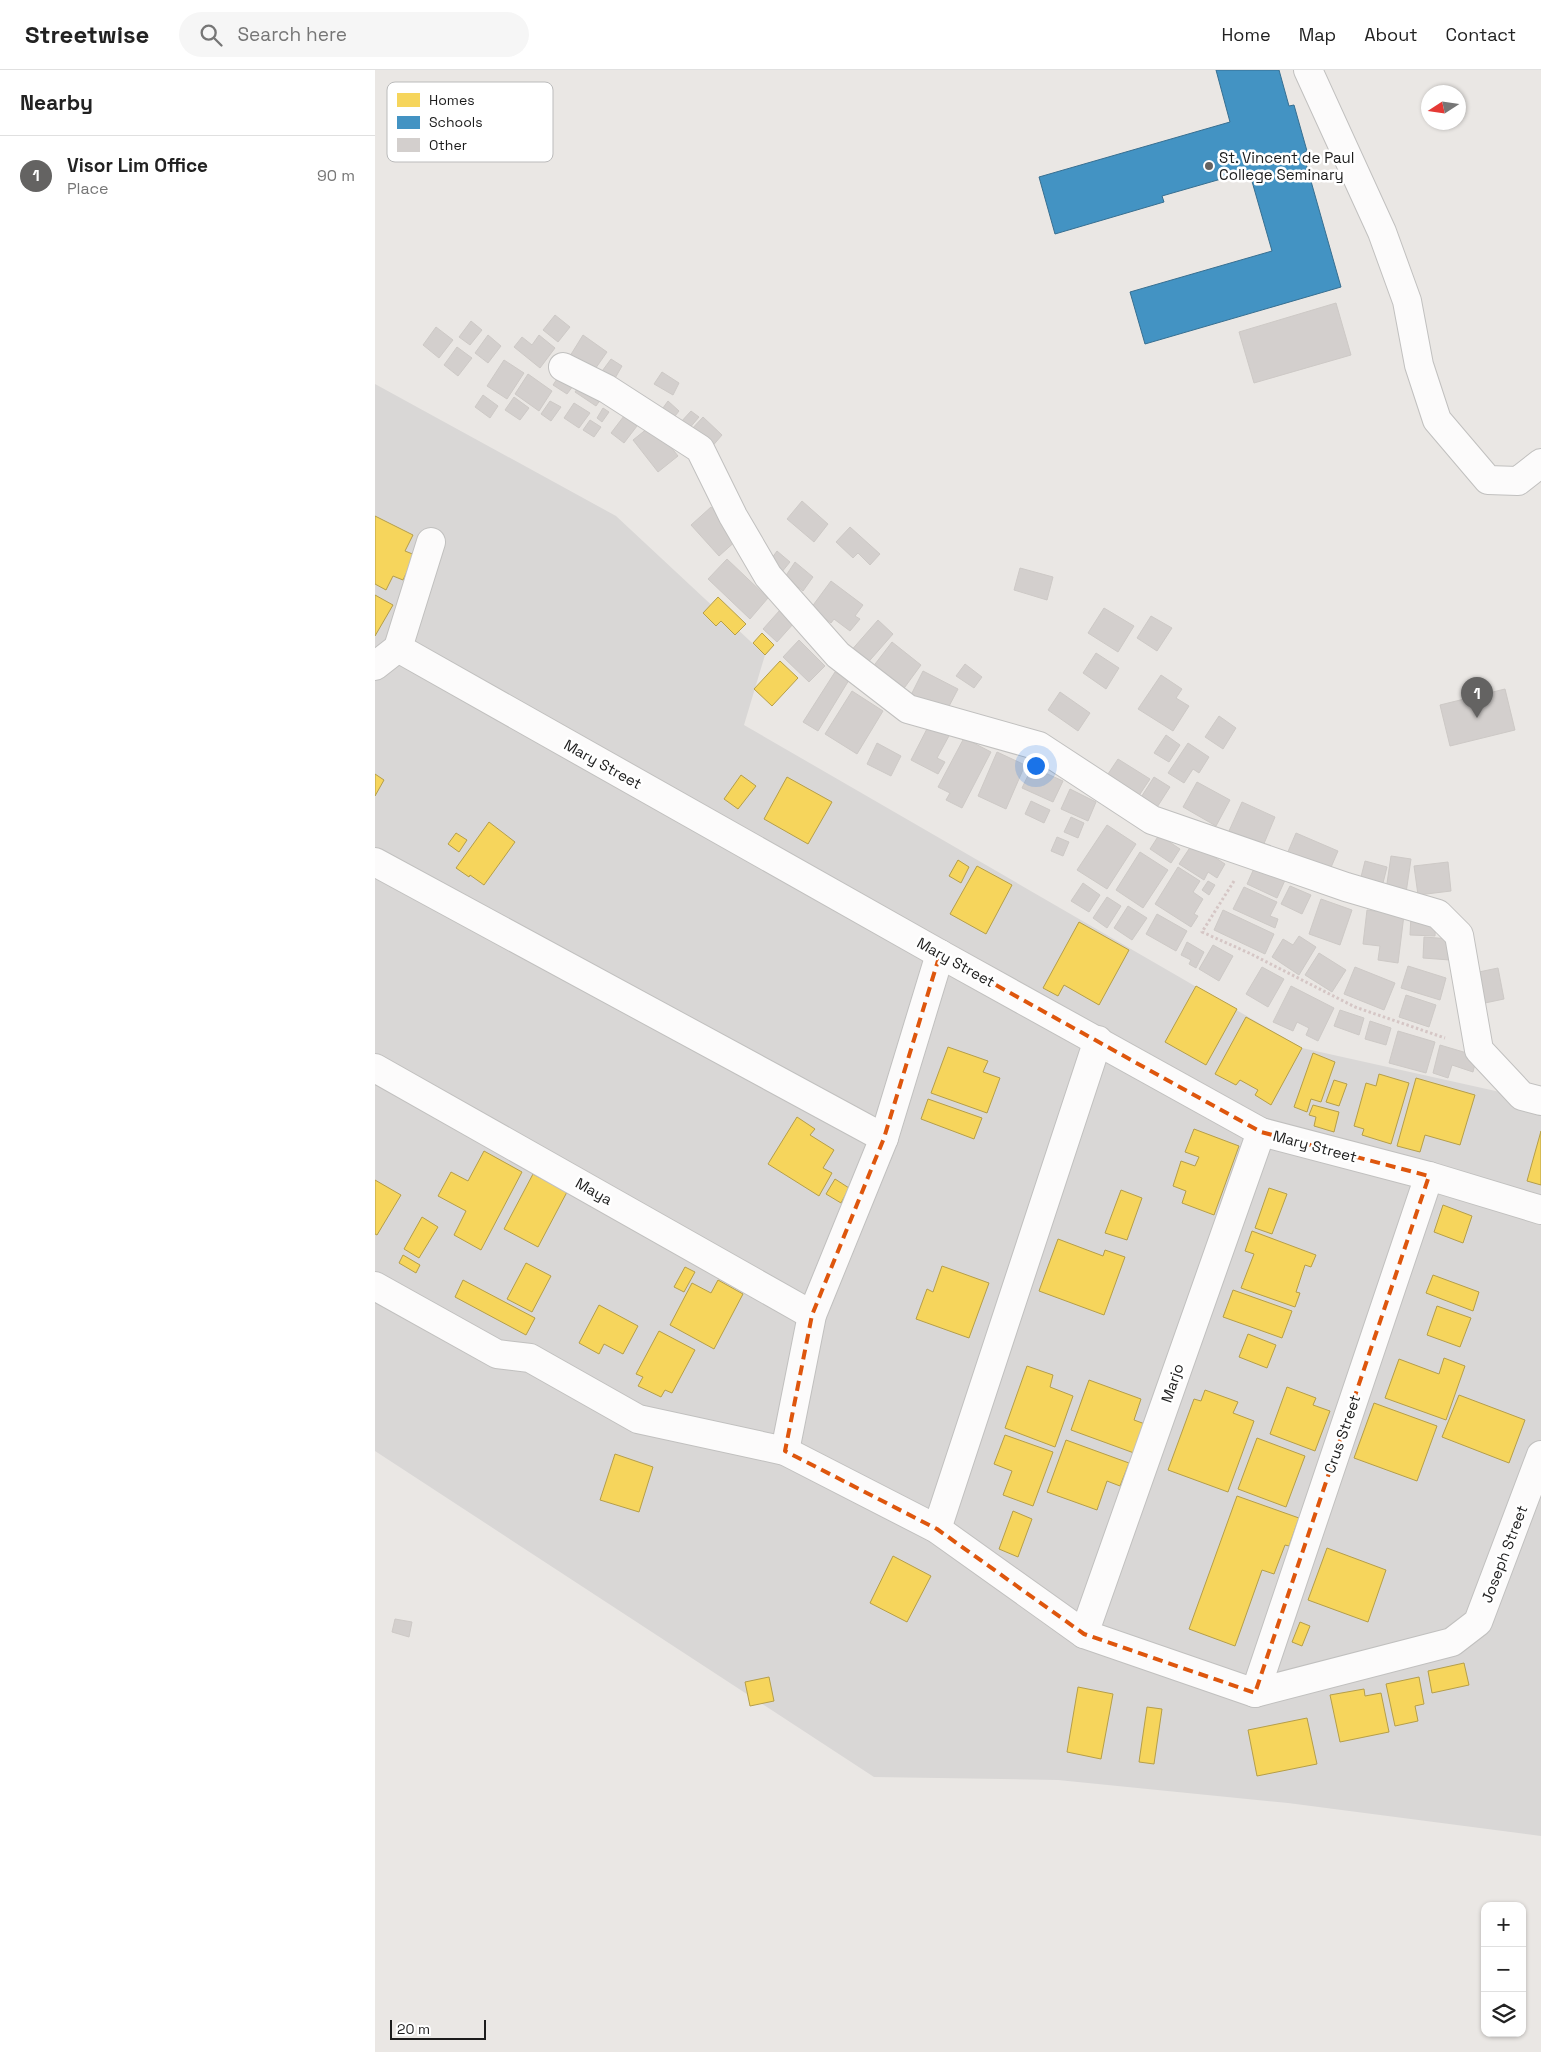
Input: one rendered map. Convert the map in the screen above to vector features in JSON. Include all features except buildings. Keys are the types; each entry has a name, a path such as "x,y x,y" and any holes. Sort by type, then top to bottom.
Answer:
{"street":[{"path":"1308,70 1383,232 1407,301 1419,365 1437,420 1488,480 1518,481 1541,463"},
{"path":"563,367 607,389 700,449 733,516 769,576 838,655 908,709 1039,746 1151,820 1346,887 1438,914 1459,935 1479,1050 1522,1096 1541,1101"},
{"path":"375,666 398,648 431,542"},
{"name":"Mary Street","path":"398,648 940,954 1261,1132 1429,1176 1541,1210"},
{"path":"375,862 884,1138"},
{"path":"785,1451 812,1315 884,1138 940,954"},
{"path":"937,1529 1098,1040"},
{"name":"Maya","path":"375,1068 812,1315"},
{"name":"Marjo","path":"1084,1634 1261,1132"},
{"name":"Crus Street","path":"1255,1693 1429,1176"},
{"path":"375,1286 497,1354 530,1358 638,1418 785,1451 937,1529 1084,1634 1255,1693"},
{"name":"Joseph Street","path":"1255,1693 1453,1642 1478,1622 1541,1455"}],"path":[{"path":"1251,853 1202,932 1249,953 1355,1007 1479,1050"}],"highlighted area":[{"path":"940,954 1261,1132 1429,1176 1255,1693 1084,1634 937,1529 785,1451 812,1315 884,1138"}],"shaded area":[{"path":"375,384 616,516 765,655 744,725 1302,1048 1541,1101 1541,1836 1288,1803 1058,1780 874,1777 375,1451"}],"place":[{"name":"St. Vincent de Paul College Seminary","path":"1209,166"},
{"name":"Visor Lim Office","path":"1477,718"}]}
